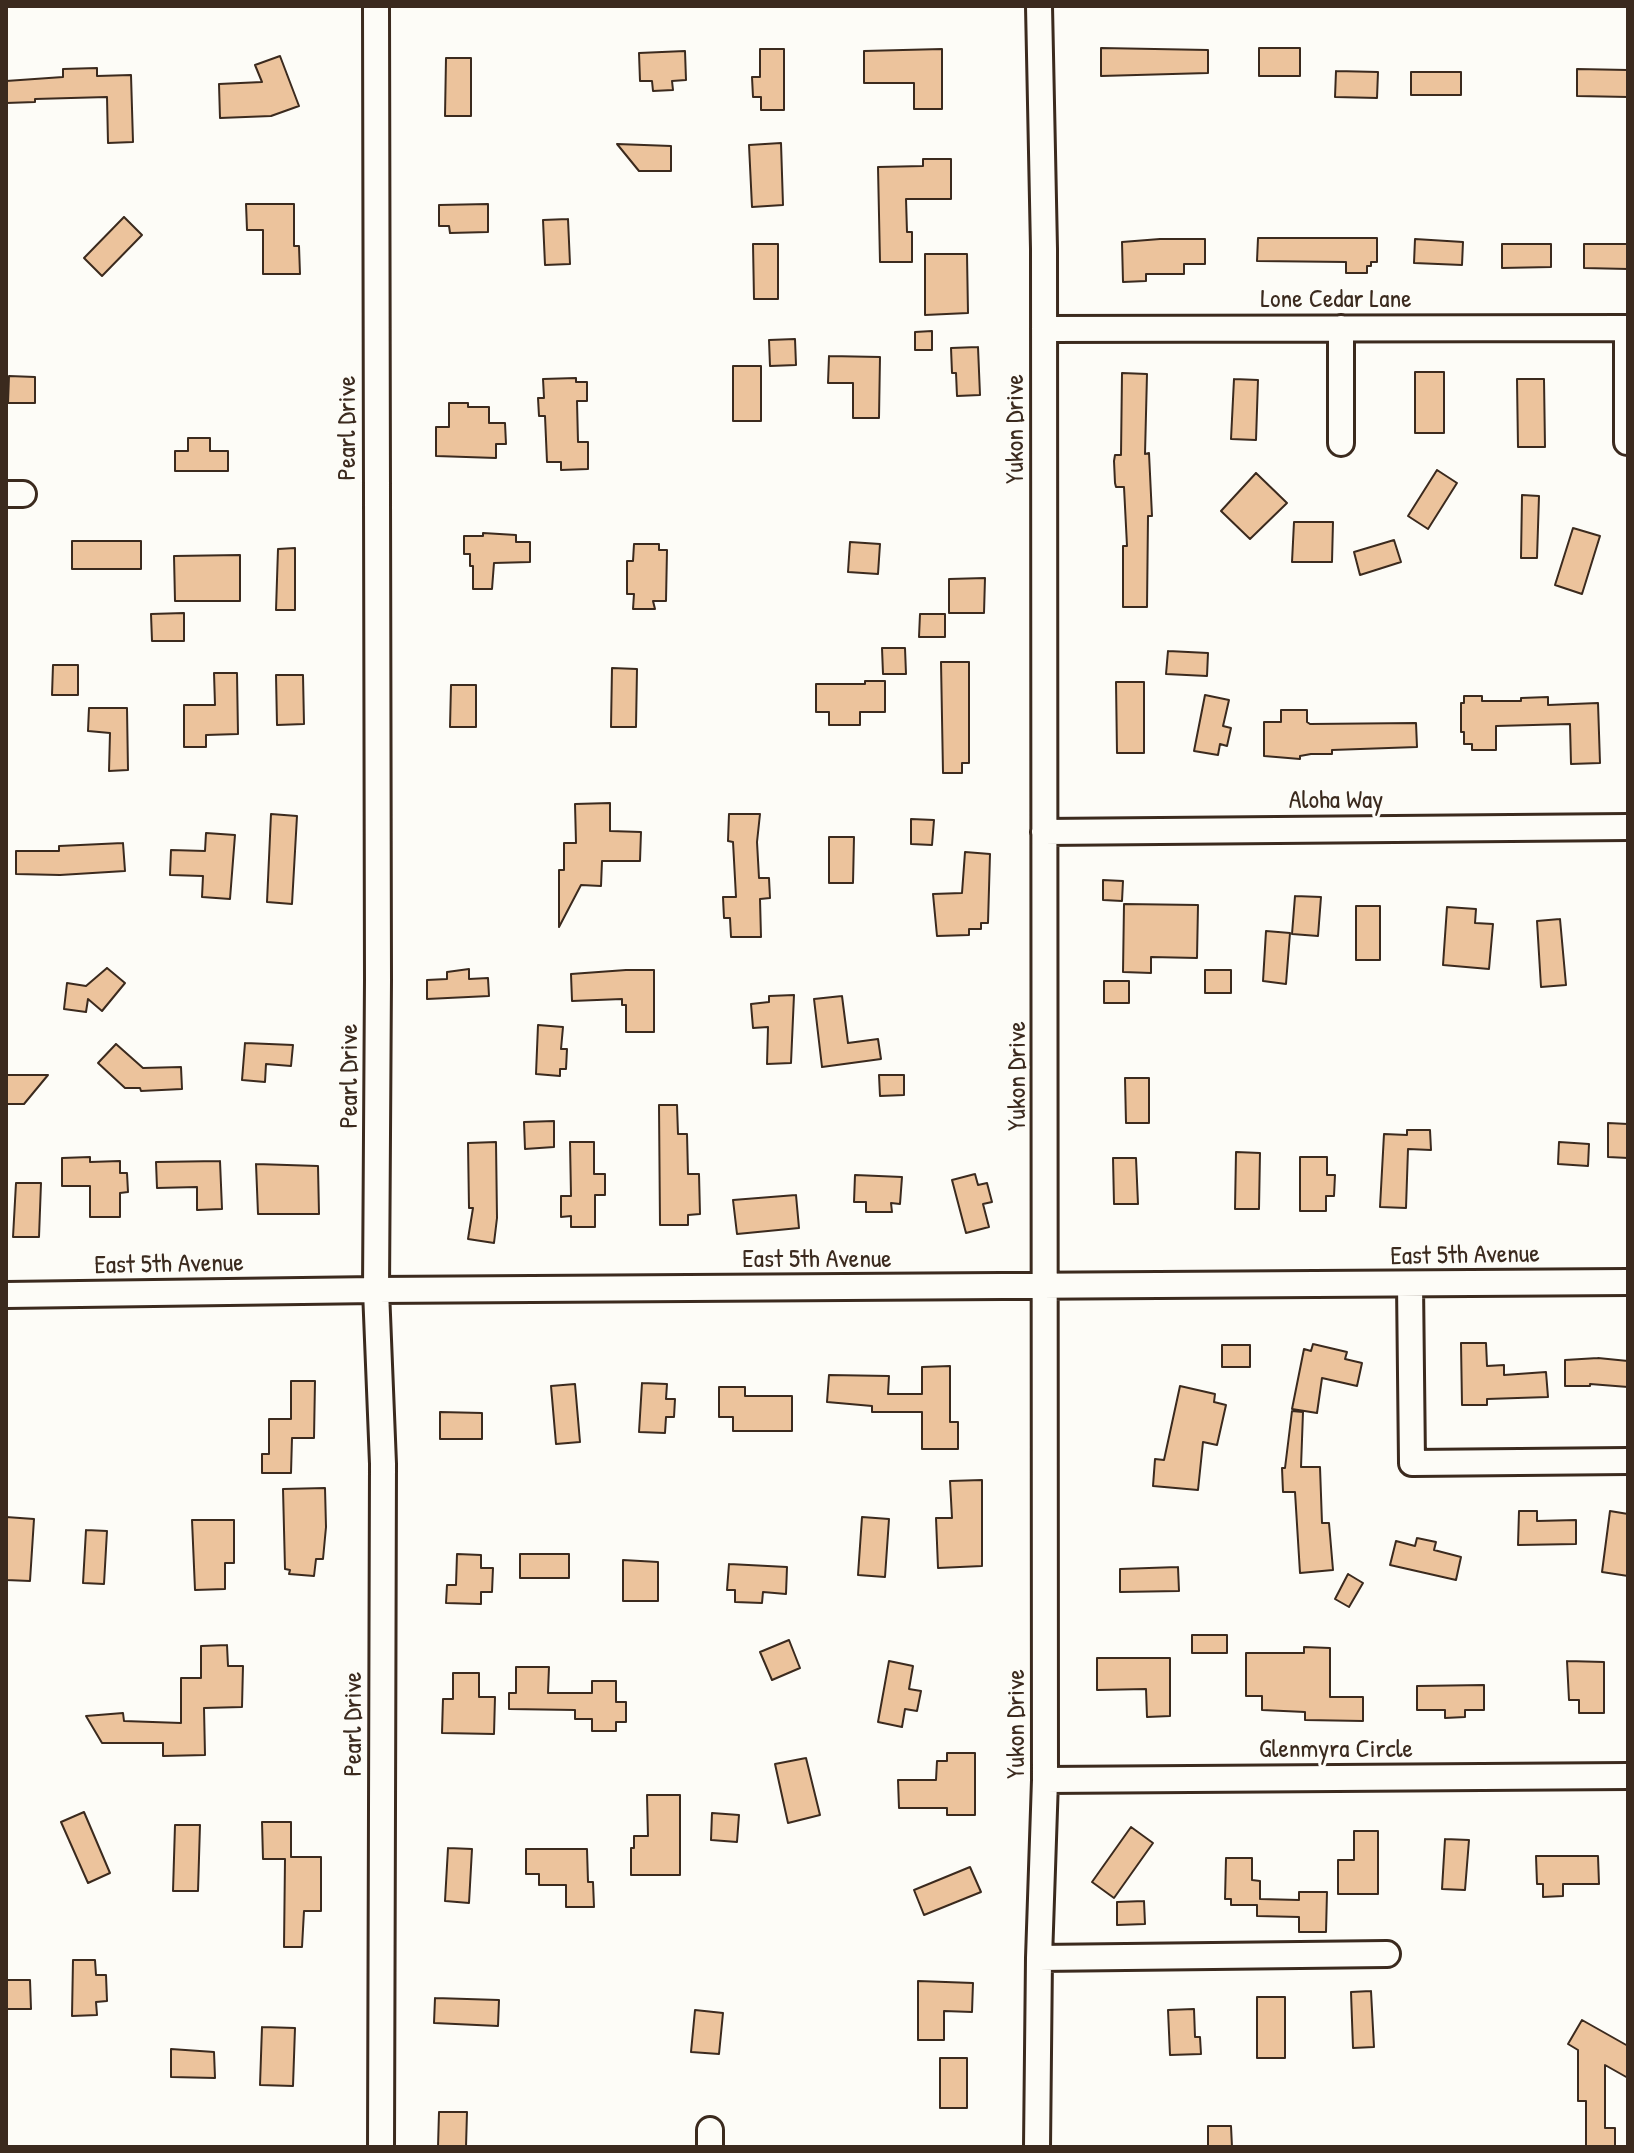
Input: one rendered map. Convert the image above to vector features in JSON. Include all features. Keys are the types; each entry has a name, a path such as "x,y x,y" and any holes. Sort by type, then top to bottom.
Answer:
{"street":[{"name":"Pearl Drive","path":"376,6 376,1290 383,1464 381,2147"},
{"name":"Yukon Drive","path":"1037,2147 1045,1780 1044,329 1039,6"},
{"path":"1341,328 1341,443"},
{"name":"Lone Cedar Lane","path":"1044,329 1627,328"},
{"path":"1627,328 1627,442"},
{"name":"Aloha Way","path":"1044,832 1628,827"},
{"name":"East 5th Avenue","path":"6,1295 1628,1282"},
{"path":"1410,1284 1412,1463 1628,1461"},
{"name":"Glenmyra Circle","path":"1045,1780 1628,1776"},
{"path":"1039,1958 1387,1954"}],"building":[{"path":"1101,48 1208,50 1208,73 1101,76"},
{"path":"1259,48 1300,48 1300,76 1259,76"},
{"path":"760,49 784,49 784,110 761,110 761,97 753,97 752,77 760,77"},
{"path":"942,49 942,109 914,109 914,83 864,83 864,51"},
{"path":"685,51 686,80 672,81 673,90 653,91 652,81 640,81 639,53"},
{"path":"280,56 299,106 271,116 220,118 219,84 262,82 255,65"},
{"path":"446,58 471,58 471,116 445,116"},
{"path":"97,68 97,76 131,75 133,142 108,143 107,97 6,103 6,81 63,77 63,69"},
{"path":"1577,69 1628,70 1628,97 1577,96"},
{"path":"1336,71 1378,72 1377,98 1335,97"},
{"path":"1411,72 1461,72 1461,95 1411,95"},
{"path":"781,143 783,205 752,207 749,145"},
{"path":"617,144 671,146 671,171 639,171"},
{"path":"923,159 951,159 951,199 906,199 907,232 912,232 912,262 880,262 878,167 923,166"},
{"path":"246,204 294,204 294,246 299,246 300,274 263,274 263,230 247,230"},
{"path":"488,204 488,232 450,233 449,226 439,226 439,205"},
{"path":"124,217 142,235 102,276 84,258"},
{"path":"568,219 570,264 545,265 543,220"},
{"path":"1258,238 1377,238 1377,262 1367,266 1367,273 1346,273 1346,262 1257,261"},
{"path":"1205,239 1205,264 1184,264 1184,274 1146,274 1146,281 1123,282 1122,242"},
{"path":"1415,239 1463,242 1462,265 1414,263"},
{"path":"753,244 778,244 778,299 754,299"},
{"path":"1502,244 1551,244 1551,267 1502,268"},
{"path":"1584,244 1628,244 1628,269 1584,268"},
{"path":"925,254 967,254 968,313 925,315"},
{"path":"932,331 932,350 915,350 915,332"},
{"path":"795,339 796,365 770,366 769,340"},
{"path":"978,347 980,395 957,396 951,348"},
{"path":"829,356 880,357 879,418 853,418 853,383 828,383"},
{"path":"733,366 761,366 761,421 733,421"},
{"path":"1415,372 1444,372 1444,433 1415,433"},
{"path":"1122,373 1147,374 1145,454 1149,453 1152,516 1148,516 1147,607 1123,607 1123,546 1127,546 1124,487 1116,487 1114,461 1115,455 1121,455"},
{"path":"9,376 35,377 35,403 8,403"},
{"path":"576,378 576,382 587,382 587,401 577,401 578,442 588,442 588,469 561,470 561,462 547,462 545,416 539,416 538,398 544,398 543,379"},
{"path":"1234,379 1258,380 1256,440 1231,439"},
{"path":"1517,379 1544,379 1545,447 1518,447"},
{"path":"449,403 489,407 489,423 505,423 506,444 496,444 496,458 436,456 436,427 449,427"},
{"path":"188,438 210,438 210,451 228,451 228,471 175,471 175,451 188,451"},
{"path":"1437,470 1457,483 1428,529 1408,516"},
{"path":"1256,473 1287,503 1250,539 1221,511"},
{"path":"1522,495 1539,496 1537,558 1521,558"},
{"path":"1294,522 1333,522 1332,562 1292,562"},
{"path":"1573,528 1600,536 1582,594 1555,585"},
{"path":"483,533 516,535 516,542 530,542 530,562 494,563 492,589 473,589 473,566 470,566 470,554 464,554 464,536 483,536"},
{"path":"1394,540 1401,562 1360,575 1354,552"},
{"path":"72,541 141,541 141,569 72,569"},
{"path":"850,542 880,544 878,574 848,572"},
{"path":"634,544 659,544 659,550 667,550 666,601 653,601 655,609 633,609 634,594 627,594 627,561 633,561"},
{"path":"295,548 295,610 276,610 278,549"},
{"path":"240,555 240,601 175,601 174,556"},
{"path":"985,578 984,613 949,613 949,579"},
{"path":"184,613 184,641 152,641 151,614"},
{"path":"920,614 945,614 945,637 919,637"},
{"path":"882,648 905,648 906,674 883,674"},
{"path":"1168,651 1208,653 1207,676 1166,674"},
{"path":"941,662 969,662 969,763 962,763 962,773 943,773"},
{"path":"53,665 78,665 78,695 52,695"},
{"path":"612,668 637,669 636,727 611,727"},
{"path":"214,673 237,673 238,734 206,735 206,747 184,747 184,705 215,705"},
{"path":"276,675 303,675 304,724 277,725"},
{"path":"865,681 885,681 885,712 860,712 860,725 829,725 829,712 816,712 816,684 865,684"},
{"path":"1116,682 1144,682 1144,753 1117,753"},
{"path":"451,685 476,685 476,727 450,727"},
{"path":"1205,695 1229,700 1223,726 1231,728 1227,746 1220,744 1218,755 1194,751"},
{"path":"1464,696 1482,696 1482,701 1548,697 1548,705 1598,703 1600,763 1571,764 1570,724 1496,726 1496,750 1472,750 1472,744 1464,744 1464,732 1461,732 1461,703 1464,703"},
{"path":"89,708 127,708 128,770 109,771 110,733 88,731"},
{"path":"1281,710 1307,710 1307,722 1310,724 1416,723 1417,747 1332,750 1332,754 1311,754 1300,756 1300,759 1264,756 1264,722 1281,722"},
{"path":"610,803 610,831 641,832 640,861 602,861 601,886 581,885 559,927 559,870 564,870 564,843 576,843 575,804"},
{"path":"271,814 297,816 292,904 267,902"},
{"path":"729,814 760,814 757,842 759,878 769,878 770,898 760,899 761,937 731,937 730,918 724,918 723,897 736,897 733,842 728,841"},
{"path":"911,819 934,820 932,845 911,844"},
{"path":"206,833 235,835 230,899 202,897 203,876 170,875 171,850 205,851"},
{"path":"829,837 854,837 853,883 829,883"},
{"path":"123,843 125,871 16,874 16,851 59,851 59,846"},
{"path":"965,852 990,854 988,923 981,923 981,929 969,929 969,935 937,936 933,894 962,893"},
{"path":"1103,880 1123,881 1122,901 1103,900"},
{"path":"1295,896 1321,897 1318,936 1292,934"},
{"path":"1124,904 1198,905 1197,958 1151,957 1151,973 1123,972"},
{"path":"1356,906 1380,906 1380,960 1356,960"},
{"path":"1447,907 1476,909 1475,923 1493,924 1489,969 1443,965"},
{"path":"1560,919 1566,985 1541,987 1537,921"},
{"path":"1266,931 1290,933 1286,984 1263,981"},
{"path":"107,968 125,983 102,1011 88,999 86,1012 64,1009 67,983 86,986"},
{"path":"469,969 469,979 488,978 489,996 427,999 427,980 447,979 447,972"},
{"path":"654,970 654,1032 626,1032 626,1005 622,1005 622,999 572,1001 571,974"},
{"path":"1205,970 1231,970 1231,993 1205,993"},
{"path":"1104,981 1129,981 1129,1003 1104,1003"},
{"path":"794,995 791,1063 767,1064 768,1027 753,1028 751,1004 769,1002 769,996"},
{"path":"842,996 848,1043 878,1039 881,1059 822,1067 814,999"},
{"path":"538,1025 563,1027 561,1049 567,1049 566,1069 560,1069 560,1076 536,1074"},
{"path":"245,1043 293,1045 291,1066 266,1064 265,1082 242,1080"},
{"path":"116,1044 143,1068 181,1067 182,1089 141,1091 140,1088 125,1088 98,1063"},
{"path":"6,1075 48,1075 24,1104 6,1104"},
{"path":"879,1075 904,1075 904,1095 880,1096"},
{"path":"1125,1078 1149,1078 1149,1123 1126,1123"},
{"path":"659,1105 677,1105 678,1134 687,1134 688,1174 699,1174 700,1214 688,1215 688,1225 660,1225"},
{"path":"554,1121 554,1147 525,1149 524,1122"},
{"path":"1608,1123 1628,1124 1628,1158 1608,1157"},
{"path":"1407,1130 1430,1130 1431,1150 1408,1149 1406,1208 1380,1207 1384,1134 1407,1135"},
{"path":"496,1142 497,1218 494,1243 468,1239 473,1208 469,1208 468,1143"},
{"path":"570,1142 594,1142 594,1174 605,1174 605,1195 595,1195 595,1227 571,1227 571,1216 561,1217 561,1196 571,1196"},
{"path":"1559,1142 1589,1144 1588,1166 1558,1164"},
{"path":"1236,1152 1260,1153 1259,1209 1235,1209"},
{"path":"90,1157 90,1162 120,1161 120,1173 127,1173 128,1192 120,1193 120,1217 90,1217 90,1186 62,1186 62,1158"},
{"path":"1300,1157 1327,1157 1327,1175 1335,1175 1334,1196 1326,1196 1326,1211 1300,1211"},
{"path":"1113,1158 1136,1158 1138,1204 1114,1204"},
{"path":"220,1161 222,1209 197,1210 197,1187 157,1188 156,1162"},
{"path":"256,1164 318,1166 319,1214 258,1214"},
{"path":"975,1174 978,1185 987,1183 992,1202 983,1204 989,1227 966,1233 952,1180"},
{"path":"855,1175 902,1177 900,1204 891,1203 892,1212 866,1212 866,1202 854,1202"},
{"path":"16,1183 41,1183 39,1237 13,1237"},
{"path":"796,1195 799,1228 737,1234 733,1200"},
{"path":"1461,1343 1486,1343 1487,1366 1504,1365 1504,1375 1546,1372 1548,1397 1487,1399 1487,1405 1462,1405"},
{"path":"1313,1344 1347,1352 1345,1359 1362,1363 1357,1386 1322,1378 1317,1413 1292,1409 1304,1349 1311,1351"},
{"path":"1222,1345 1250,1345 1250,1367 1222,1367"},
{"path":"1598,1358 1628,1361 1628,1387 1565,1386 1565,1360"},
{"path":"950,1366 950,1422 958,1422 958,1449 922,1449 922,1412 872,1412 872,1406 827,1402 829,1375 889,1376 888,1394 922,1394 922,1367"},
{"path":"291,1381 315,1381 314,1438 292,1438 291,1473 262,1473 262,1454 269,1454 269,1419 291,1419"},
{"path":"642,1383 667,1384 666,1399 675,1399 674,1417 666,1417 665,1433 639,1432"},
{"path":"575,1384 580,1442 556,1444 551,1386"},
{"path":"1180,1386 1215,1394 1214,1402 1226,1405 1217,1445 1203,1442 1198,1490 1153,1486 1155,1459 1164,1460"},
{"path":"719,1387 745,1387 745,1396 792,1396 792,1431 733,1431 733,1417 719,1417"},
{"path":"1292,1411 1303,1412 1301,1467 1320,1467 1322,1523 1329,1523 1333,1570 1300,1573 1295,1492 1283,1492 1282,1468 1285,1468"},
{"path":"440,1412 482,1413 482,1439 440,1439"},
{"path":"982,1480 982,1566 938,1568 936,1518 952,1518 950,1481"},
{"path":"325,1488 323,1559 316,1559 314,1576 289,1574 290,1570 285,1569 283,1489"},
{"path":"1519,1511 1537,1511 1537,1521 1576,1520 1576,1544 1518,1545"},
{"path":"1610,1511 1628,1514 1628,1576 1602,1572"},
{"path":"6,1517 34,1519 30,1581 6,1580"},
{"path":"862,1517 889,1519 885,1577 858,1575"},
{"path":"192,1520 234,1520 234,1563 225,1563 225,1589 195,1590"},
{"path":"86,1530 107,1531 104,1584 83,1583"},
{"path":"1417,1538 1436,1542 1434,1550 1461,1557 1456,1580 1390,1565 1396,1541 1415,1546"},
{"path":"457,1554 481,1555 481,1568 493,1568 492,1592 481,1592 481,1604 446,1603 447,1585 456,1585"},
{"path":"520,1554 569,1554 569,1578 520,1578"},
{"path":"623,1560 658,1562 658,1601 623,1601"},
{"path":"729,1564 787,1567 786,1594 763,1592 762,1603 735,1602 735,1590 727,1590"},
{"path":"1178,1567 1179,1591 1120,1592 1120,1569"},
{"path":"1348,1574 1363,1583 1349,1607 1335,1599"},
{"path":"1192,1635 1227,1635 1227,1653 1192,1653"},
{"path":"789,1640 800,1668 772,1680 760,1652"},
{"path":"227,1645 228,1666 243,1666 242,1707 204,1708 205,1755 163,1756 163,1743 102,1743 86,1716 123,1713 124,1721 181,1723 181,1678 201,1678 201,1646"},
{"path":"1304,1647 1330,1648 1330,1697 1363,1697 1363,1721 1305,1720 1305,1712 1262,1710 1262,1696 1246,1696 1246,1653 1304,1653"},
{"path":"1097,1658 1170,1658 1170,1716 1147,1717 1146,1689 1097,1690"},
{"path":"889,1661 913,1666 909,1689 921,1691 917,1711 905,1709 902,1727 878,1722"},
{"path":"1567,1661 1604,1662 1604,1713 1579,1713 1579,1700 1569,1700"},
{"path":"516,1667 549,1667 548,1693 592,1693 592,1681 616,1681 616,1702 626,1702 626,1722 616,1722 616,1731 592,1731 592,1719 575,1719 575,1710 509,1709 509,1693 516,1693"},
{"path":"453,1673 479,1673 479,1697 495,1697 494,1734 442,1733 443,1699 453,1699"},
{"path":"1484,1685 1484,1710 1465,1710 1465,1717 1445,1718 1445,1710 1417,1710 1417,1686"},
{"path":"947,1753 975,1753 975,1815 947,1815 947,1808 899,1808 898,1780 936,1780 937,1761 947,1761"},
{"path":"806,1758 820,1815 788,1823 775,1764"},
{"path":"647,1795 680,1795 680,1875 631,1875 634,1836 648,1836"},
{"path":"84,1812 110,1873 88,1883 61,1822"},
{"path":"712,1813 739,1815 737,1842 711,1840"},
{"path":"262,1822 291,1822 291,1857 321,1857 321,1911 304,1911 302,1947 284,1947 285,1859 263,1859"},
{"path":"175,1825 200,1825 198,1891 173,1891"},
{"path":"1131,1827 1153,1843 1114,1898 1092,1882"},
{"path":"1354,1831 1378,1831 1378,1894 1338,1894 1338,1860 1354,1860"},
{"path":"1445,1839 1469,1840 1465,1890 1442,1889"},
{"path":"448,1848 472,1849 469,1903 445,1901"},
{"path":"526,1849 587,1849 588,1882 593,1882 594,1907 566,1907 566,1885 539,1885 539,1874 526,1874"},
{"path":"1536,1856 1598,1856 1599,1884 1563,1884 1563,1896 1543,1897 1543,1884 1537,1884"},
{"path":"1226,1858 1252,1858 1252,1880 1260,1881 1260,1899 1299,1900 1299,1892 1327,1892 1326,1932 1299,1932 1299,1917 1257,1916 1257,1905 1231,1905 1231,1899 1225,1899"},
{"path":"970,1867 981,1892 924,1915 914,1890"},
{"path":"1144,1901 1145,1924 1117,1925 1117,1902"},
{"path":"73,1960 95,1960 96,1975 106,1975 107,2001 96,2002 97,2015 72,2016"},
{"path":"6,1980 30,1980 31,2009 6,2009"},
{"path":"918,1981 973,1983 972,2012 944,2011 944,2040 918,2040"},
{"path":"1371,1991 1374,2047 1353,2048 1351,1992"},
{"path":"1257,1997 1285,1997 1285,2058 1257,2058"},
{"path":"435,1998 499,2000 498,2026 434,2023"},
{"path":"1194,2009 1195,2037 1200,2037 1201,2054 1170,2055 1168,2010"},
{"path":"695,2010 723,2013 719,2054 691,2052"},
{"path":"1582,2020 1628,2046 1628,2078 1605,2065 1605,2128 1615,2128 1615,2147 1586,2147 1586,2101 1578,2101 1578,2050 1568,2044"},
{"path":"262,2027 295,2028 293,2086 260,2085"},
{"path":"171,2049 214,2052 215,2078 171,2077"},
{"path":"940,2058 967,2058 967,2108 940,2108"},
{"path":"439,2112 467,2112 466,2147 438,2147"},
{"path":"1208,2126 1231,2126 1232,2147 1208,2147"}]}
